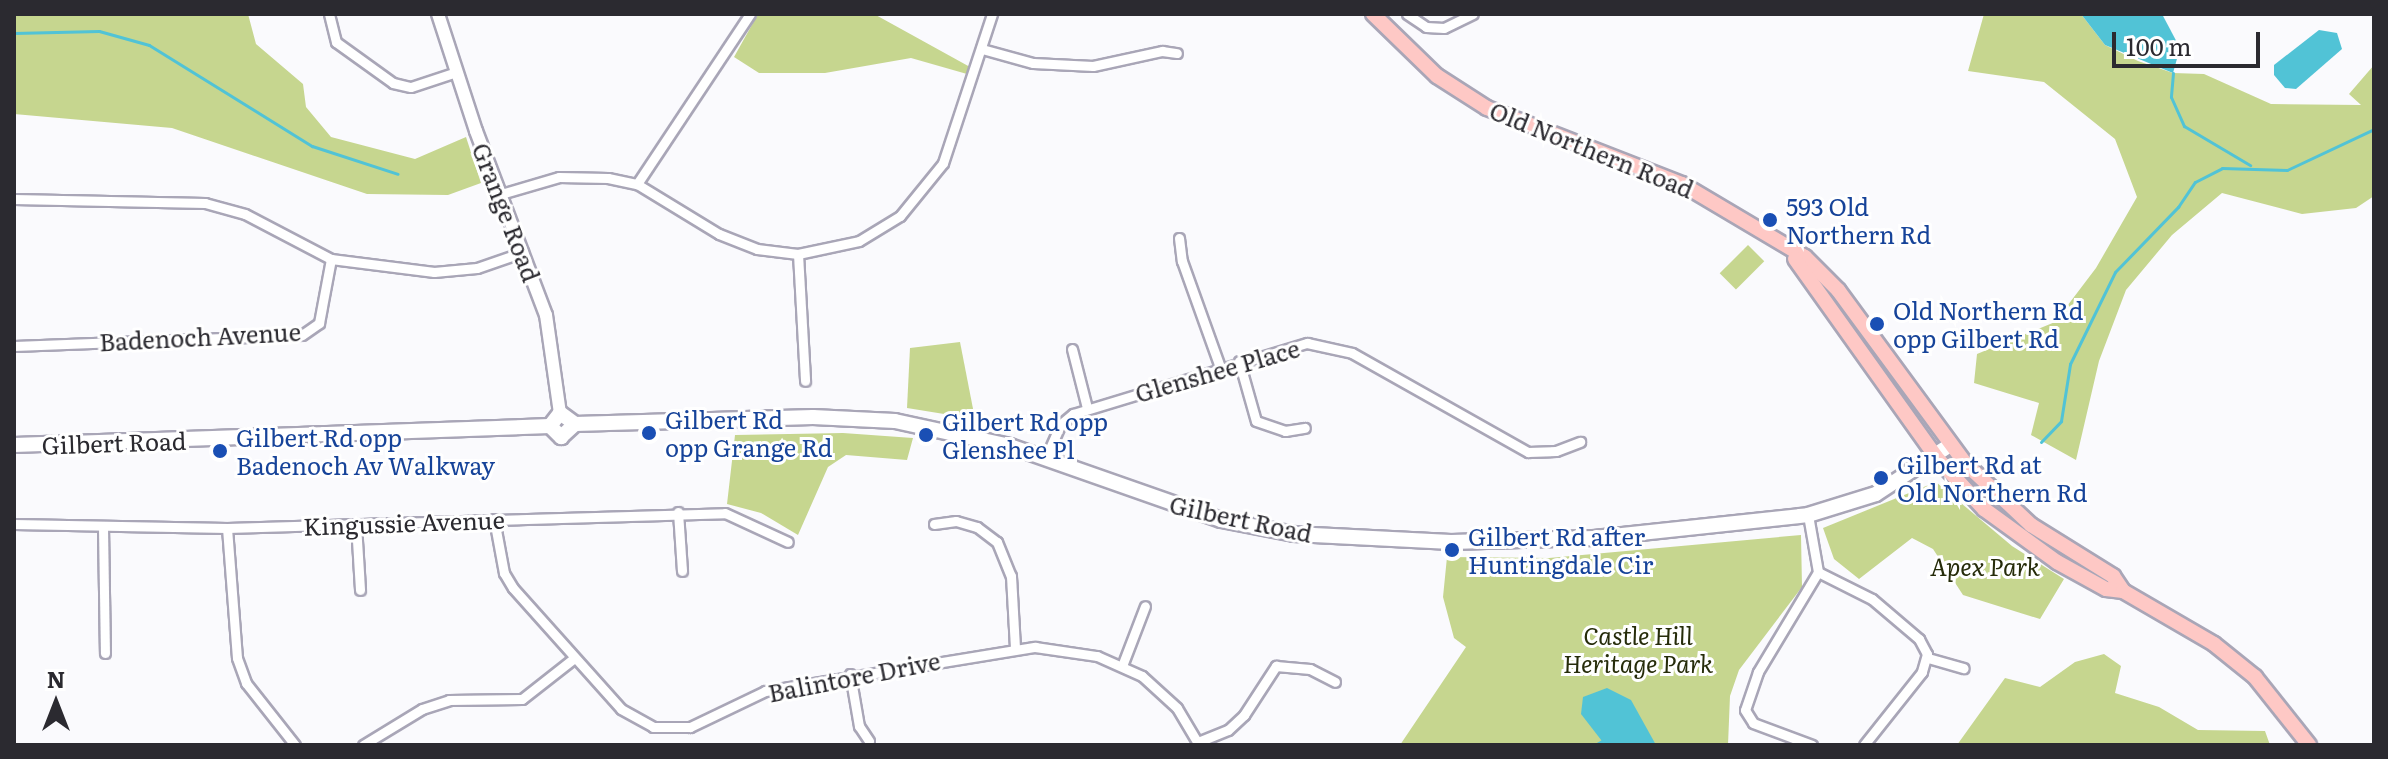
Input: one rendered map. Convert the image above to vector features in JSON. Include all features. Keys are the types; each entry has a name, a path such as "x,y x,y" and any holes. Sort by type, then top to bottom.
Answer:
{"main road":[{"name":"Old Northern Road","path":"1373,14 1437,76 1487,108 1682,184 1783,242 1838,290 1950,445 2031,525 2113,576 2123,591 2239,663 2299,728 2309,745"},
{"name":"Old Northern Road","path":"1783,242 1936,457 2020,537 2106,589 2123,591"},
{"path":"550,426 560,413 575,424"},
{"name":"Gilbert Road","path":"14,445 550,426 561,437 575,424 874,419 935,427 1046,457 1164,503 1294,534 1525,542 1808,515 1876,494 1950,445"},
{"path":"2299,728 2319,745"}],"street":[{"path":"329,14 336,42 393,83 411,87 456,72"},
{"name":"Grange Road","path":"438,14 456,72 523,252 556,360 560,413"},
{"path":"637,184 750,14"},
{"path":"501,194 579,175 637,184 736,242 798,254 842,247 873,235 925,192 955,135 992,14"},
{"path":"1407,14 1426,27 1444,28 1473,14"},
{"path":"982,49 1033,63 1093,66 1162,51 1177,53"},
{"path":"14,199 205,203 245,214 331,259 447,272 523,252"},
{"path":"1179,238 1182,261 1220,367"},
{"path":"798,254 805,381"},
{"name":"Badenoch Avenue","path":"14,346 302,335 321,318 331,259"},
{"name":"Glenshee Place","path":"1046,457 1061,424 1087,408 1297,345 1331,346 1528,452 1580,442"},
{"path":"1072,349 1087,408"},
{"path":"1239,361 1260,425 1285,431 1305,428"},
{"path":"678,512 682,571"},
{"name":"Kingussie Avenue","path":"14,524 227,528 678,512 738,516 788,542"},
{"path":"1808,515 1818,572 1771,648 1745,703 1749,720 1812,745"},
{"name":"Balintore Drive","path":"494,519 504,573 573,659 636,720 670,729 706,721 765,691 1015,648 1077,651 1122,666 1160,689 1198,744"},
{"path":"934,524 956,521 997,542 1011,576 1015,648"},
{"path":"356,524 360,590"},
{"path":"103,528 105,653"},
{"path":"227,528 237,658 246,683 295,745"},
{"path":"1818,572 1855,588 1887,611 1919,639 1928,658 1964,668"},
{"path":"1122,666 1145,606"},
{"path":"1864,745 1928,658"},
{"path":"363,745 422,709 449,700 522,699 573,659"},
{"path":"1198,744 1228,730 1244,715 1276,666 1310,669 1335,682"},
{"path":"850,674 859,726 869,741"}],"green space":[{"path":"14,14 248,14 256,44 303,84 306,107 331,137 415,159 466,137 481,183 448,195 367,194 172,128 14,114"},
{"path":"758,14 874,14 970,67 967,74 911,58 825,73 759,73 734,57"},
{"path":"1984,14 2081,14 2105,45 2138,61 2173,73 2204,74 2271,104 2361,105 2349,94 2374,65 2374,196 2356,208 2302,214 2222,193 2172,235 2126,290 2099,361 2076,460 2031,435 2039,403 1974,383 1977,354 2055,322 2096,268 2137,197 2115,139 2044,82 1968,71"},
{"path":"1748,245 1764,261 1736,290 1720,273"},
{"path":"960,342 975,419 907,408 910,348"},
{"path":"843,433 913,438 907,460 846,455 828,467 798,535 761,513 727,504 735,435"},
{"name":"Apex Park","path":"1936,482 2012,546 2064,579 2040,619 1963,595 1933,549 1912,538 1859,579 1834,559 1823,528"},
{"name":"Castle Hill Heritage Park","path":"1801,535 1802,587 1739,670 1730,696 1728,745 1400,745 1466,647 1454,638 1443,597 1447,557 1549,558"},
{"path":"2104,654 2121,666 2115,693 2159,707 2198,730 2265,731 2270,745 1957,745 2005,678 2040,687 2075,662"}],"water":[{"path":"2081,14 2162,14 2180,48 2173,73 2105,45"},
{"path":"2319,30 2337,33 2342,49 2296,89 2285,88 2274,75 2274,65"},
{"path":"1607,688 1631,700 1656,745 1605,745 1581,714 1583,697"}],"waterway":[{"path":"14,33 99,31 149,45 312,146 398,174"},
{"path":"2173,73 2171,97 2184,126 2250,165"},
{"path":"2041,442 2061,421 2070,364 2115,272 2178,207 2195,182 2222,168 2287,170 2374,129"},
{"path":"1595,745 1602,741"}],"place":[{"name":"593 Old Northern Rd","path":"1770,220"},
{"name":"Old Northern Rd opp Gilbert Rd","path":"1877,324"},
{"name":"Gilbert Rd opp Grange Rd","path":"649,433"},
{"name":"Gilbert Rd opp Glenshee Pl","path":"926,435"},
{"name":"Gilbert Rd opp Badenoch Av Walkway","path":"220,451"},
{"name":"Gilbert Rd at Old Northern Rd","path":"1881,478"},
{"name":"Gilbert Rd after Huntingdale Cir","path":"1452,550"}]}
